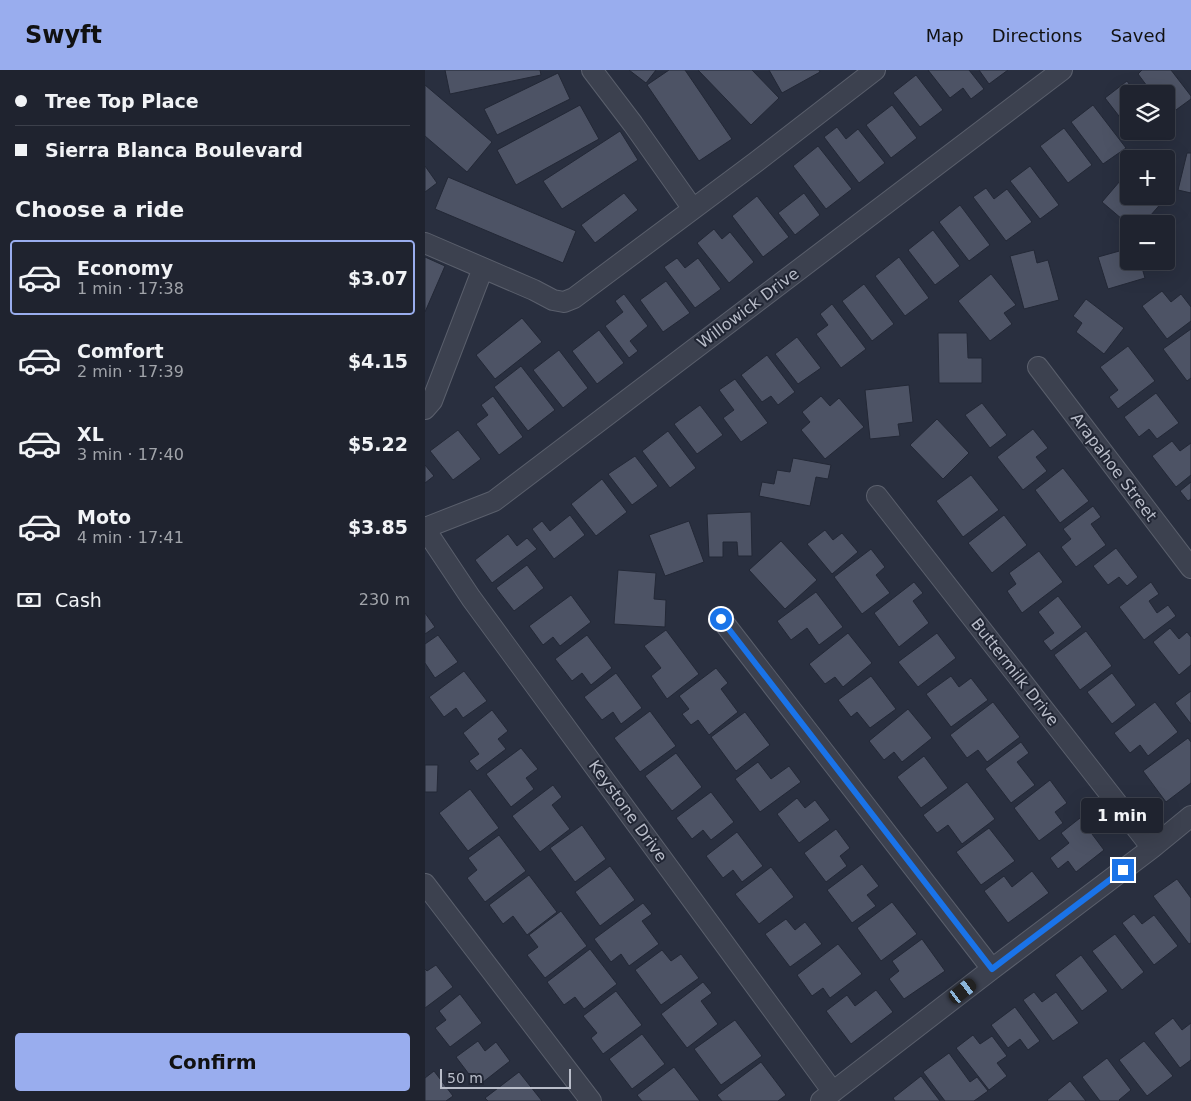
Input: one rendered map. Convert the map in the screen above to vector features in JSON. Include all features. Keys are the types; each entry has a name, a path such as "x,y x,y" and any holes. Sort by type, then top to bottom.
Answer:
{"street":[{"path":"592,70 693,209"},
{"path":"425,243 553,300 563,302 574,298 875,70"},
{"name":"Willowick Drive","path":"425,528 495,501 1062,70"},
{"path":"425,409 432,401 483,268"},
{"name":"Arapahoe Street","path":"1038,366 1191,568"},
{"name":"Buttermilk Drive","path":"877,496 1152,848"},
{"name":"Keystone Drive","path":"425,528 471,598 827,1096"},
{"path":"721,619 992,969"},
{"path":"827,1096 1152,848 1191,816"},
{"path":"425,884 591,1101"}],"building":[{"path":"445,70 540,70 541,75 450,94"},
{"path":"629,70 656,70 646,83"},
{"path":"669,70 685,70 732,139 699,161 647,85"},
{"path":"698,70 752,70 779,98 751,125"},
{"path":"769,70 819,70 820,72 782,93"},
{"path":"928,70 969,70 984,89 971,99 963,88 950,98"},
{"path":"979,70 1008,70 989,84"},
{"path":"1142,70 1171,70 1191,96 1191,99 1175,111 1175,85 1146,85 1138,74"},
{"path":"558,73 570,99 497,135 484,109"},
{"path":"916,75 943,110 920,127 893,93"},
{"path":"1127,81 1130,85 1122,85"},
{"path":"425,85 492,142 467,172 425,136"},
{"path":"1120,86 1120,117 1105,98"},
{"path":"580,105 599,139 516,185 497,150"},
{"path":"892,105 917,138 891,158 866,125"},
{"path":"1093,105 1126,148 1120,150 1120,152 1103,164 1071,122"},
{"path":"837,127 846,139 858,129 885,163 859,183 824,137"},
{"path":"1064,128 1092,165 1068,183 1040,146"},
{"path":"620,131 638,160 562,209 543,181"},
{"path":"818,146 852,189 826,209 793,166"},
{"path":"1187,153 1191,153 1191,193 1178,190"},
{"path":"425,166 437,183 425,192"},
{"path":"1030,166 1059,205 1040,219 1010,181"},
{"path":"448,177 576,231 563,263 435,209"},
{"path":"1120,181 1120,205 1160,205 1151,215 1120,215 1120,217 1102,202"},
{"path":"986,188 994,199 1007,189 1032,222 1006,241 973,197"},
{"path":"624,193 638,210 595,243 581,225"},
{"path":"804,193 820,215 795,235 778,213"},
{"path":"757,196 789,237 763,257 732,216"},
{"path":"960,205 990,245 969,261 939,222"},
{"path":"714,229 722,239 730,232 754,262 729,283 697,243"},
{"path":"933,230 960,266 935,285 908,250"},
{"path":"1034,250 1037,263 1048,260 1059,300 1024,309 1010,256"},
{"path":"1120,251 1120,270 1143,270 1145,278 1108,289 1098,257"},
{"path":"425,257 445,266 425,312"},
{"path":"899,257 929,298 905,316 875,276"},
{"path":"677,258 685,268 698,258 721,289 695,308 664,267"},
{"path":"991,274 1016,305 1004,313 1012,324 990,341 958,301"},
{"path":"666,281 690,313 663,332 640,300"},
{"path":"864,284 894,324 872,341 842,301"},
{"path":"1162,291 1171,302 1181,294 1191,307 1191,321 1167,339 1142,306"},
{"path":"624,294 648,326 630,341 638,351 629,358 605,326 623,312 615,301"},
{"path":"1086,299 1124,328 1104,354 1076,332 1082,323 1073,316"},
{"path":"832,304 866,349 841,368 816,334 828,325 820,314"},
{"path":"522,318 542,342 495,379 476,355"},
{"path":"1191,329 1191,378 1187,381 1163,349"},
{"path":"599,330 624,363 597,384 572,351"},
{"path":"938,333 967,333 968,358 982,358 982,383 939,383"},
{"path":"797,337 821,368 798,384 775,354"},
{"path":"1128,346 1155,381 1118,409 1109,397 1118,390 1100,367"},
{"path":"559,350 588,388 563,408 533,370"},
{"path":"767,355 795,392 778,405 771,396 762,402 741,375"},
{"path":"521,366 555,410 528,431 494,387"},
{"path":"735,379 768,423 741,442 723,418 734,410 719,390"},
{"path":"909,385 913,422 898,424 900,436 870,439 865,390"},
{"path":"1156,393 1179,423 1157,439 1149,429 1139,437 1124,417"},
{"path":"493,396 523,437 499,455 476,424 488,415 481,405"},
{"path":"821,396 830,406 839,398 864,427 825,459 801,430 810,422 802,412"},
{"path":"982,403 1007,435 990,448 965,415"},
{"path":"700,405 723,435 697,454 674,424"},
{"path":"937,419 969,453 943,479 910,445"},
{"path":"1033,429 1048,448 1036,457 1047,471 1023,490 997,457"},
{"path":"458,430 481,459 453,480 430,451"},
{"path":"668,431 696,468 670,488 642,451"},
{"path":"1172,441 1180,451 1191,443 1191,475 1176,487 1152,456"},
{"path":"635,456 658,486 632,505 608,474"},
{"path":"793,458 831,465 828,479 816,477 810,506 759,496 762,482 774,484 777,470 790,472"},
{"path":"425,465 434,476 425,483"},
{"path":"1063,468 1089,501 1060,523 1035,490"},
{"path":"971,475 999,510 963,537 936,501"},
{"path":"602,479 627,512 596,536 571,504"},
{"path":"1191,482 1191,499 1188,501 1180,491"},
{"path":"1093,506 1101,517 1091,524 1106,545 1076,567 1061,547 1071,539 1063,529"},
{"path":"751,512 752,556 738,556 737,542 723,542 723,557 709,557 707,514"},
{"path":"570,515 585,535 554,559 532,529 542,521 550,531"},
{"path":"1004,515 1027,545 992,573 968,543"},
{"path":"689,521 704,562 665,576 649,535"},
{"path":"825,530 833,540 842,533 858,552 832,574 807,544"},
{"path":"508,534 517,546 527,538 537,549 492,583 475,560"},
{"path":"781,541 817,580 785,609 749,570"},
{"path":"1116,548 1138,577 1127,586 1119,577 1108,585 1093,566"},
{"path":"871,549 885,567 876,575 890,593 862,614 834,577"},
{"path":"1039,551 1063,582 1022,613 1007,591 1016,584 1009,573"},
{"path":"527,565 544,588 514,611 496,588"},
{"path":"618,570 656,573 654,599 666,600 665,627 614,624"},
{"path":"914,582 923,593 913,601 929,623 899,647 874,613"},
{"path":"1151,582 1159,594 1149,601 1157,613 1168,605 1176,616 1144,640 1119,607"},
{"path":"816,592 843,627 819,645 807,628 791,640 777,621"},
{"path":"571,595 591,622 560,646 553,637 543,645 529,626"},
{"path":"1058,596 1082,627 1051,651 1043,641 1054,633 1038,612"},
{"path":"425,613 435,627 425,634"},
{"path":"1170,628 1179,639 1187,632 1191,637 1191,665 1179,675 1153,642"},
{"path":"666,630 699,674 667,699 651,676 661,668 644,646"},
{"path":"1086,631 1112,666 1080,690 1054,655"},
{"path":"848,633 872,663 843,687 835,677 825,684 809,664"},
{"path":"937,633 956,658 918,687 898,662"},
{"path":"438,635 458,662 435,678 425,663 425,644"},
{"path":"587,635 612,668 591,685 582,673 572,681 555,659"},
{"path":"716,668 728,683 721,689 738,712 709,735 698,720 691,725 682,714 689,709 679,696"},
{"path":"464,671 487,701 463,718 456,708 444,717 429,697"},
{"path":"616,673 642,708 621,724 613,712 602,720 584,697"},
{"path":"1112,673 1136,705 1112,724 1087,692"},
{"path":"871,676 896,709 870,728 857,712 851,717 838,700"},
{"path":"951,676 959,687 971,678 988,700 951,727 926,694"},
{"path":"1191,691 1191,724 1175,703"},
{"path":"993,702 1020,737 987,762 978,750 967,758 950,735"},
{"path":"1155,702 1178,732 1148,756 1140,745 1130,753 1114,733"},
{"path":"908,709 932,738 902,762 894,752 884,760 869,741"},
{"path":"492,710 508,731 498,739 506,749 477,771 469,761 479,754 463,733"},
{"path":"650,711 676,746 640,772 614,738"},
{"path":"745,712 770,745 736,771 711,737"},
{"path":"1188,738 1191,742 1191,783 1166,802 1143,771"},
{"path":"1021,742 1029,753 1017,762 1035,785 1011,803 985,769"},
{"path":"521,748 538,769 526,778 534,789 511,807 486,774"},
{"path":"676,753 702,787 672,811 645,776"},
{"path":"924,756 948,788 921,808 897,777"},
{"path":"758,762 771,779 789,766 801,782 760,812 735,779"},
{"path":"425,765 438,765 437,792 425,792"},
{"path":"1050,780 1067,803 1055,812 1063,823 1039,841 1014,808"},
{"path":"967,782 995,819 962,844 948,825 937,833 923,815"},
{"path":"553,785 562,797 552,805 570,829 540,852 512,816"},
{"path":"470,789 499,828 468,851 439,813"},
{"path":"711,792 734,822 711,840 703,830 692,839 676,818"},
{"path":"797,798 805,808 815,800 830,820 799,843 777,814"},
{"path":"1080,818 1104,850 1076,872 1068,861 1058,869 1050,858 1069,843 1061,833"},
{"path":"582,825 606,859 575,882 550,848"},
{"path":"989,828 1015,861 981,885 956,852"},
{"path":"836,829 850,848 840,856 847,866 826,882 804,853"},
{"path":"737,832 763,866 742,882 733,870 723,878 706,856"},
{"path":"499,835 526,871 485,902 467,878 477,870 468,858"},
{"path":"862,864 879,886 867,895 876,906 852,923 827,890"},
{"path":"610,866 635,900 600,926 575,892"},
{"path":"771,867 794,897 759,924 735,894"},
{"path":"1032,871 1049,893 1008,923 984,891 1004,876 1012,887"},
{"path":"529,875 557,912 527,935 513,916 503,924 489,905"},
{"path":"1177,879 1191,898 1191,943 1189,944 1153,896"},
{"path":"892,902 917,934 881,961 857,928"},
{"path":"643,903 652,914 642,921 659,944 629,966 621,954 611,962 594,939"},
{"path":"561,911 587,946 545,978 527,955 538,947 529,935"},
{"path":"1134,914 1142,924 1154,915 1178,946 1154,965 1122,923"},
{"path":"786,919 795,930 805,922 822,944 790,967 765,934"},
{"path":"1115,934 1144,972 1122,990 1092,951"},
{"path":"922,939 945,971 904,999 889,979 899,971 892,961"},
{"path":"838,944 862,974 830,998 823,988 812,996 797,975"},
{"path":"590,949 617,984 584,1009 575,997 564,1005 547,982"},
{"path":"662,950 671,961 681,954 699,978 661,1005 635,970"},
{"path":"1081,955 1108,991 1082,1011 1055,975"},
{"path":"436,965 453,987 425,1008 425,969 427,971"},
{"path":"703,982 712,993 701,1001 718,1024 687,1048 661,1014"},
{"path":"876,990 893,1012 851,1044 826,1011 847,995 855,1006"},
{"path":"616,991 642,1025 603,1054 591,1038 597,1033 583,1016"},
{"path":"1034,992 1042,1002 1056,992 1079,1023 1053,1041 1023,1000"},
{"path":"460,994 482,1023 450,1047 435,1028 446,1020 439,1011"},
{"path":"1015,1007 1040,1041 1028,1050 1020,1039 1008,1048 991,1025"},
{"path":"1173,1018 1182,1030 1191,1023 1191,1060 1180,1068 1154,1033"},
{"path":"735,1020 762,1056 721,1085 694,1049"},
{"path":"642,1034 665,1064 632,1089 609,1059"},
{"path":"973,1035 980,1044 992,1036 1007,1056 997,1063 1007,1076 989,1090 956,1048"},
{"path":"478,1041 485,1051 496,1042 510,1061 478,1086 456,1057"},
{"path":"1144,1041 1173,1076 1147,1096 1119,1060"},
{"path":"949,1053 970,1082 977,1077 988,1091 974,1101 945,1101 923,1072"},
{"path":"1107,1058 1131,1090 1120,1101 1100,1101 1082,1077"},
{"path":"761,1062 786,1095 778,1101 722,1101 717,1095"},
{"path":"674,1067 700,1101 642,1101 637,1095"},
{"path":"434,1071 453,1096 446,1101 425,1101 425,1078"},
{"path":"519,1072 542,1101 488,1101 485,1098"},
{"path":"921,1076 940,1101 895,1101 893,1098"},
{"path":"1070,1081 1086,1101 1047,1100"}],"route":[{"path":"721,619 992,969 1123,870"}]}
